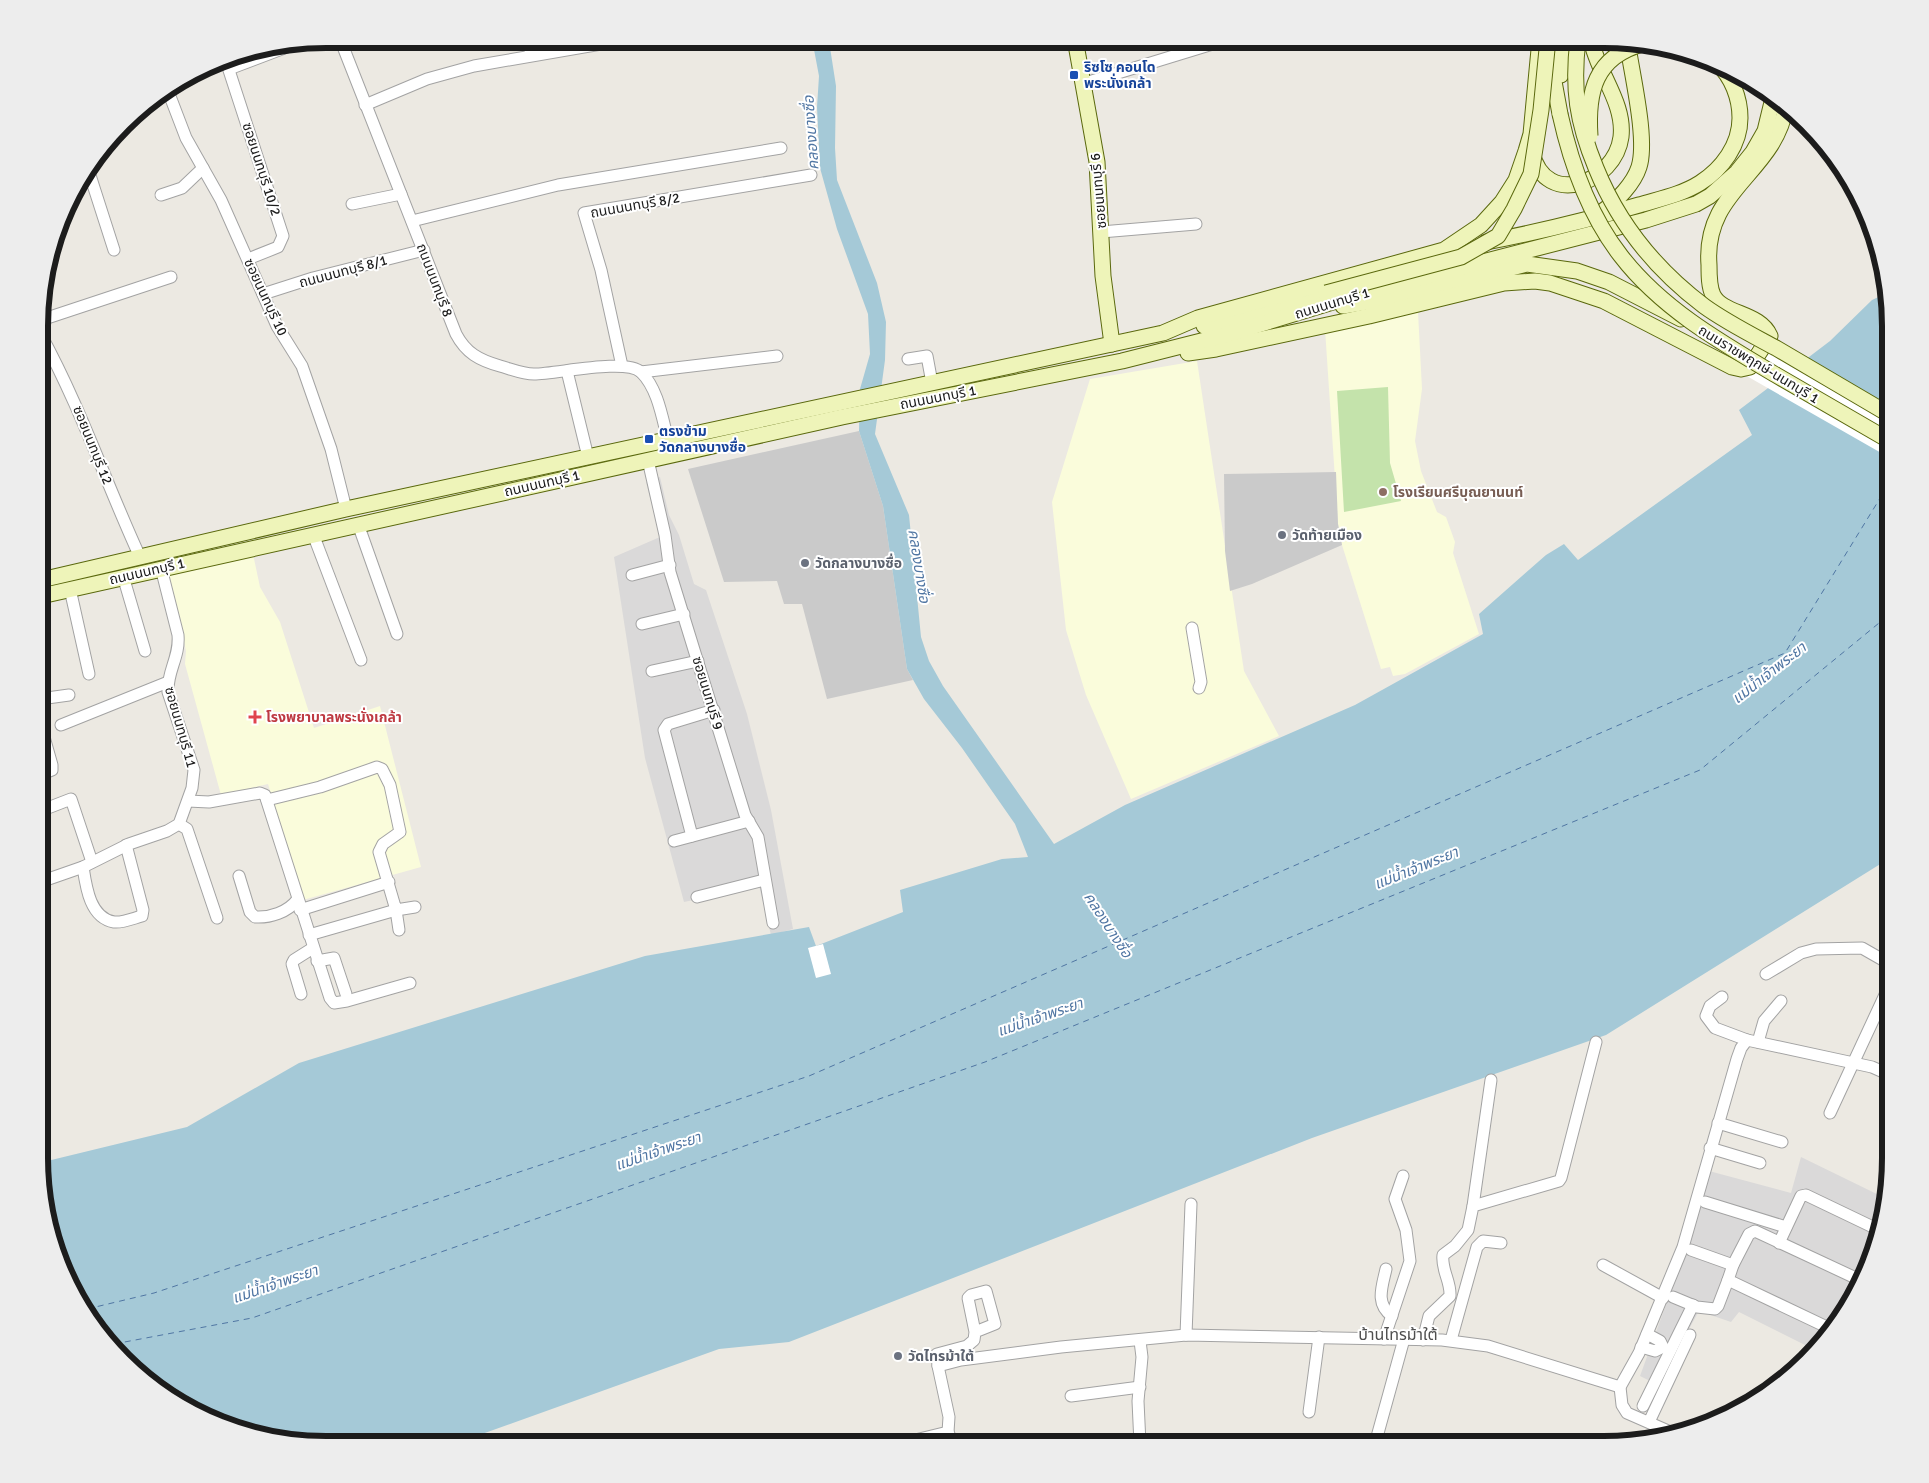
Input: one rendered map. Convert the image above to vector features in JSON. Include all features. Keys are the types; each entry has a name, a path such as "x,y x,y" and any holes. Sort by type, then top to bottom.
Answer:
{"main road":[{"name":"ซอยนนทบุรี 6","path":"1076,48 1097,162 1103,276 1112,344"},
{"name":"ถนนนนทบุรี 1","path":"896,398 932,384 1164,333 1198,318 1444,250 1481,225 1502,202 1516,180 1531,134 1539,48"},
{"path":"1164,333 1227,321 1461,257 1498,236 1531,174 1541,110 1547,48"},
{"path":"1553,48 1553,76 1560,114"},
{"path":"1560,114 1564,48"},
{"name":"ถนนราชพฤกษ์-นนทบุรี 1","path":"1578,48 1576,108 1591,156 1617,213 1634,239 1663,271 1705,307 1881,410"},
{"path":"1531,134 1536,168 1558,185 1576,186 1592,179 1610,162 1621,138 1619,109 1600,71 1594,48"},
{"path":"1584,221 1605,209 1626,188 1639,167 1641,134 1628,49"},
{"path":"1591,156 1589,100 1598,75 1615,56 1631,49"},
{"path":"1444,250 1584,221 1685,192 1700,183 1714,173 1730,153 1740,131 1740,110 1728,77"},
{"name":"ถนนนนทบุรี 1","path":"48,578 346,509 668,440 840,410 896,398 1122,361 1312,310 1362,293 1646,220 1696,204 1720,188 1737,172 1753,152 1765,131 1772,104"},
{"path":"1122,361 1216,349 1504,283 1535,281 1550,283 1604,301 1732,367 1741,369 1750,367 1770,336 1761,324 1717,302 1711,288 1708,252 1711,229 1718,212 1728,196 1756,168 1774,139 1783,113"},
{"name":"ถนนราชพฤกษ์-นนทบุรี 1","path":"1560,114 1567,145 1581,186 1620,256 1647,284 1699,329 1881,436"},
{"path":"1312,310 1364,304 1527,264 1553,266 1577,271 1608,282 1699,329"},
{"name":"ถนนนนทบุรี 1","path":"48,594 648,460 840,410"}],"street":[{"name":"ถนนนนทบุรี 8","path":"344,48 456,334 469,353 482,361 532,374 622,366 637,369 640,372 777,356"},
{"path":"530,48 531,55"},
{"path":"365,105 427,79 474,66 574,48"},
{"path":"1082,84 1200,48"},
{"name":"ซอยนนทบุรี 10/2","path":"227,66 283,236 278,247 248,259"},
{"name":"ซอยนนทบุรี 10","path":"170,95 186,138 221,200 279,331 302,366 331,449 346,509"},
{"path":"412,221 558,185 781,148"},
{"path":"161,195 182,188 203,168"},
{"name":"ถนนนนทบุรี 8/2","path":"622,366 601,270 584,213 811,175"},
{"path":"91,177 114,250"},
{"path":"352,204 401,194"},
{"path":"1101,232 1196,224"},
{"name":"ถนนนนทบุรี 8/1","path":"263,294 312,278 424,250"},
{"path":"48,318 171,278"},
{"name":"ซอยนนทบุรี 12","path":"48,348 89,432 121,515 140,557"},
{"path":"908,359 927,356 932,384"},
{"path":"567,371 588,457"},
{"path":"640,372 647,379 654,392 668,440"},
{"name":"ซอยนนทบุรี 9","path":"648,460 670,565 684,614 749,821 758,837 773,923"},
{"path":"358,524 398,634"},
{"path":"313,534 361,660"},
{"path":"632,574 670,565"},
{"name":"ซอยนนทบุรี 11","path":"161,568 179,646 178,655 168,682 168,692 194,770 192,788 179,824"},
{"path":"123,576 145,651"},
{"path":"70,589 90,674"},
{"path":"642,624 684,614"},
{"path":"1192,628 1201,682 1199,688"},
{"path":"652,671 698,661"},
{"path":"61,725 168,682"},
{"path":"48,698 69,695"},
{"path":"692,836 664,730 668,724 714,710"},
{"path":"48,755 52,770 48,772"},
{"path":"267,800 320,787 377,768 382,769 390,785 400,827 400,832 383,844 379,852 389,882 399,930"},
{"path":"188,801 209,802 260,793 265,795 298,905 330,998 334,1003 348,1001 410,983"},
{"path":"48,808 71,799 87,865 85,886 94,908 102,918 116,922 142,916 143,910 126,845"},
{"path":"674,841 749,821"},
{"path":"48,879 87,865 126,845 167,831 179,824 187,828 217,918"},
{"path":"239,876 250,912 255,917 261,918 289,910 298,905 389,882"},
{"path":"697,897 764,880"},
{"path":"308,935 396,910 415,907"},
{"path":"301,994 292,964 294,960 313,948"},
{"path":"1766,974 1801,953 1816,950 1862,948 1881,959"},
{"path":"317,961 334,958 346,994"},
{"path":"1722,997 1707,1011 1706,1016 1710,1024 1715,1028 1752,1041 1872,1067 1881,1071"},
{"path":"1664,1429 1623,1409 1620,1387 1631,1370 1647,1334 1668,1297 1710,1148 1741,1048 1752,1041 1764,1021 1781,1001"},
{"path":"1830,1113 1881,1003"},
{"path":"1473,1206 1559,1181 1562,1178 1596,1042"},
{"path":"1423,1340 1429,1316 1450,1296 1451,1287 1444,1271 1443,1256 1455,1246 1468,1230 1491,1080"},
{"path":"1718,1123 1782,1142"},
{"path":"1710,1148 1760,1163"},
{"path":"1384,1339 1410,1261 1406,1230 1395,1199 1403,1176"},
{"path":"1779,1242 1801,1196 1806,1195 1873,1227"},
{"path":"1704,1202 1786,1228"},
{"path":"1186,1335 1191,1204"},
{"path":"1603,1265 1668,1297 1693,1305 1715,1309 1718,1306 1733,1265 1749,1234 1755,1232 1854,1277"},
{"path":"1451,1340 1477,1247 1483,1241 1501,1243"},
{"path":"1691,1250 1733,1265"},
{"path":"1386,1269 1380,1300 1382,1306 1392,1316"},
{"path":"1728,1280 1824,1326"},
{"path":"1643,1406 1666,1349 1693,1305"},
{"path":"950,1436 948,1432 949,1418 937,1354 967,1346 974,1340 976,1332"},
{"path":"1647,1334 1660,1341 1666,1349"},
{"path":"1649,1422 1690,1334"},
{"path":"940,1365 1061,1347 1140,1341 1186,1335 1451,1340 1488,1346 1524,1355 1620,1387"},
{"path":"1309,1412 1319,1337"},
{"path":"1377,1436 1404,1339"},
{"path":"1140,1341 1140,1436"},
{"path":"1641,1347 1655,1351 1666,1349"},
{"path":"1071,1396 1140,1386"},
{"path":"932,1436 948,1432"}],"shaded area":[{"name":"โรงเรียนศรีบุณยานนท์","path":"1418,312 1422,389 1415,441 1421,471 1437,512 1446,517 1455,542 1453,553 1479,634 1405,674 1393,676 1390,667 1381,669 1342,545 1338,524 1325,329"},
{"path":"1197,361 1244,671 1279,736 1131,799 1086,695 1066,630 1052,502 1090,379"},
{"name":"วัดกลางบางซื่อ","path":"859,431 883,506 907,669 913,680 827,699 802,604 784,604 777,581 724,582 688,469"},
{"name":"วัดท้ายเมือง","path":"1336,472 1338,524 1342,545 1252,584 1230,591 1225,551 1224,474"},
{"path":"660,477 669,515 679,535 694,584 706,590 747,714 771,810 793,929 771,935 759,886 684,902 645,758 614,557 660,537 646,482"},
{"name":"โรงพยาบาลพระนั่งเกล้า","path":"253,554 260,587 280,622 314,728 380,706 421,867 303,900 268,784 221,795 185,664 186,651 169,574"},
{"path":"1801,1157 1879,1195 1867,1247 1853,1281 1835,1312 1813,1341 1808,1346 1739,1312 1731,1322 1699,1311 1658,1385 1640,1376 1679,1269 1709,1171 1791,1193"}],"green space":[{"path":"1388,387 1390,463 1401,501 1344,512 1337,391"}],"water":[{"path":"814,48 830,48 836,86 835,148 837,180 877,283 886,322 885,360 875,434 909,515 921,637 929,661 943,686 1054,844 1125,805 1355,705 1483,634 1479,614 1546,555 1564,544 1578,560 1752,435 1739,410 1830,341 1872,300 1880,296 1881,864 1606,1035 1312,1138 789,1342 719,1349 476,1436 307,1435 253,1426 202,1407 171,1389 142,1367 116,1341 94,1312 76,1281 62,1247 50,1194 48,1161 187,1127 299,1063 645,956 809,927 816,946 903,912 900,890 1002,859 1028,857 1015,824 962,748 924,699 907,669 883,506 859,431 860,389 870,354 868,314 837,229 820,168 817,107 819,76"}],"pier":[{"path":"1760,332 1881,402 1881,453 1738,371"},
{"path":"823,944 831,974 816,978 808,948"}],"ferry route":[{"path":"92,1308 154,1293 809,1076 1785,653 1881,497"},
{"path":"118,1343 252,1318 985,1062 1700,770 1881,621"}],"place":[{"name":"ริซโซ คอนโด พระนั่งเกล้า","path":"1074,75"},
{"name":"ตรงข้าม วัดกลางบางซื่อ","path":"649,439"},
{"name":"โรงเรียนศรีบุณยานนท์","path":"1383,492"},
{"name":"วัดท้ายเมือง","path":"1282,535"},
{"name":"วัดกลางบางซื่อ","path":"805,563"},
{"name":"โรงพยาบาลพระนั่งเกล้า","path":"255,717"},
{"name":"วัดไทรม้าใต้","path":"898,1356"}],"district":[{"name":"บ้านไทรม้าใต้","path":"1398,1334"}],"water label":[{"name":"คลองบางซื่อ","path":"811,133"},
{"name":"คลองบางซื่อ","path":"919,566"},
{"name":"แม่น้ำเจ้าพระยา","path":"1769,673"},
{"name":"แม่น้ำเจ้าพระยา","path":"1416,868"},
{"name":"คลองบางซื่อ","path":"1108,925"},
{"name":"แม่น้ำเจ้าพระยา","path":"1040,1017"},
{"name":"แม่น้ำเจ้าพระยา","path":"658,1151"},
{"name":"แม่น้ำเจ้าพระยา","path":"275,1284"}]}
